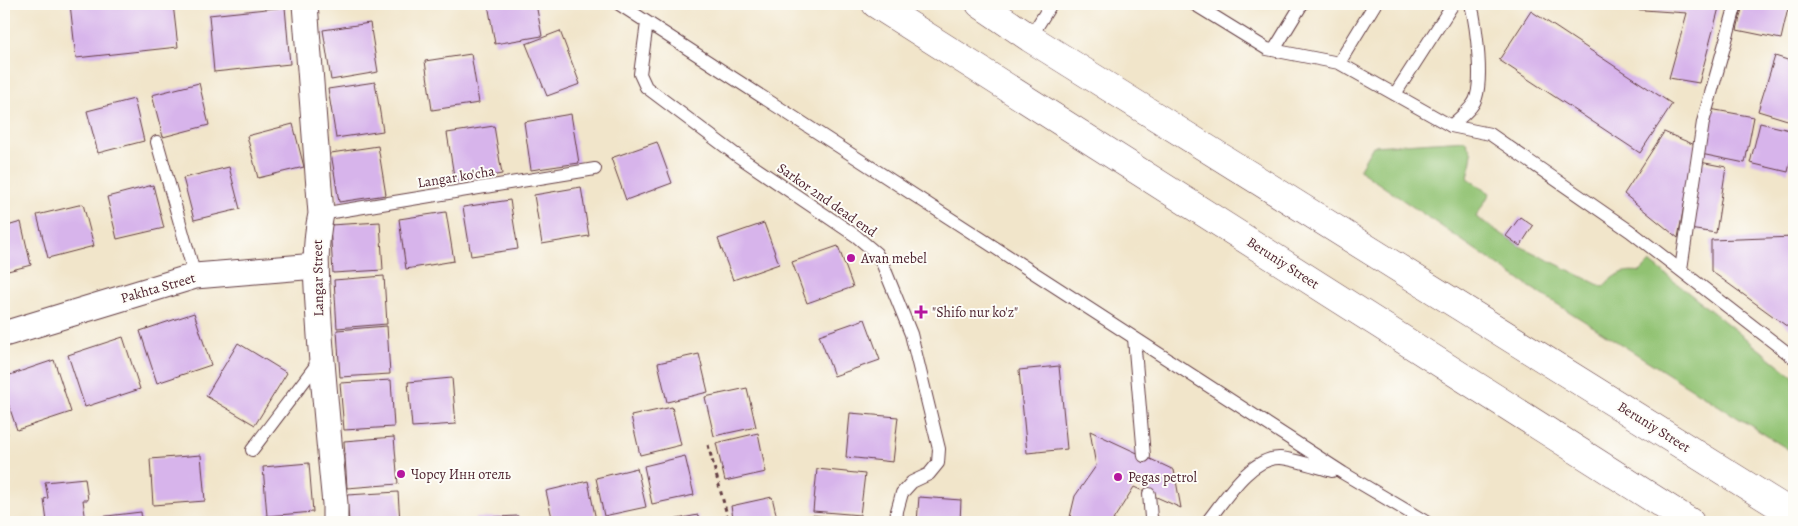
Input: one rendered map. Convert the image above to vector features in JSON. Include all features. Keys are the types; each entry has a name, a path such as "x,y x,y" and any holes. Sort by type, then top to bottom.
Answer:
{"main road":[{"name":"Beruniy Street","path":"876,4 1690,522"},
{"name":"Beruniy Street","path":"980,4 1030,38 1794,515"}],"street":[{"name":"Langar Street","path":"305,4 321,214 316,236 321,358 335,504 335,522"},
{"name":"Pakhta Street","path":"4,334 195,276 316,266"}],"lane":[{"path":"619,4 1343,473 1426,522"},
{"path":"1030,38 1052,4"},
{"path":"1194,4 1267,49 1339,63 1451,126 1490,134 1630,231 1794,358"},
{"path":"1274,50 1302,4"},
{"path":"1339,63 1375,4"},
{"path":"1395,94 1453,4"},
{"path":"1451,126 1474,103 1479,76 1475,18 1471,4"},
{"path":"1680,269 1703,122 1736,4"},
{"name":"Sarkor 2nd dead end","path":"646,23 640,74 646,87 735,154 856,236 876,253 883,265 911,334 938,449 938,463 929,474 912,482 902,493 896,522"},
{"path":"156,142 195,276"},
{"name":"Langar ko'cha","path":"321,214 596,169"},
{"path":"1134,338 1144,456"},
{"path":"252,450 321,358"},
{"path":"1207,522 1248,471 1262,462 1279,458 1343,473"},
{"path":"1149,494 1154,522"}],"path":[{"path":"708,445 729,522"}],"green space":[{"path":"1465,140 1472,153 1468,179 1490,193 1476,217 1520,246 1603,287 1619,274 1629,271 1640,272 1650,262 1794,377 1794,453 1530,287 1359,170 1373,146"}],"building":[{"path":"70,4 173,4 178,47 76,58"},
{"path":"320,4 342,4 342,5 320,8"},
{"path":"488,4 536,4 542,36 495,44"},
{"path":"1615,4 1720,4 1699,83 1669,78 1687,13 1615,8"},
{"path":"1743,4 1789,4 1781,39 1737,30"},
{"path":"285,7 290,64 214,72 209,15"},
{"path":"1531,11 1672,104 1640,153 1499,60"},
{"path":"370,23 378,72 331,80 323,30"},
{"path":"560,31 580,84 547,96 526,44"},
{"path":"471,54 479,103 432,110 425,61"},
{"path":"1775,56 1794,62 1794,122 1758,111"},
{"path":"375,82 383,131 336,138 328,89"},
{"path":"199,83 209,125 163,137 152,95"},
{"path":"134,99 144,141 98,153 87,111"},
{"path":"1710,109 1754,117 1745,163 1701,154"},
{"path":"571,114 579,163 531,170 524,122"},
{"path":"1760,123 1794,131 1794,146 1788,172 1750,163"},
{"path":"293,124 304,167 258,178 247,136"},
{"path":"494,126 502,174 455,182 447,133"},
{"path":"1664,132 1695,145 1678,238 1624,194"},
{"path":"657,142 672,183 626,200 611,158"},
{"path":"378,146 386,195 339,202 331,153"},
{"path":"1700,162 1726,167 1716,233 1689,229"},
{"path":"229,167 240,209 194,220 183,178"},
{"path":"153,185 164,228 117,239 107,197"},
{"path":"581,187 589,236 542,244 534,195"},
{"path":"510,200 518,249 471,256 463,207"},
{"path":"83,204 94,246 48,258 37,215"},
{"path":"446,212 454,261 406,269 399,219"},
{"path":"1520,217 1533,226 1520,246 1506,236"},
{"path":"21,222 31,265 4,272 4,227"},
{"path":"380,222 383,270 333,273 330,225"},
{"path":"764,223 779,264 733,280 718,239"},
{"path":"1794,237 1794,324 1792,330 1711,271 1711,240"},
{"path":"838,246 853,287 807,303 792,262"},
{"path":"384,276 387,324 337,328 334,280"},
{"path":"194,313 211,365 157,383 140,331"},
{"path":"865,319 880,360 834,376 819,335"},
{"path":"387,326 390,374 340,377 337,330"},
{"path":"123,337 140,389 85,407 68,355"},
{"path":"238,343 287,373 255,425 206,396"},
{"path":"699,354 708,392 667,402 658,363"},
{"path":"54,360 71,412 17,430 4,391 4,377"},
{"path":"1059,366 1067,449 1027,453 1019,370"},
{"path":"452,378 456,424 412,427 408,382"},
{"path":"391,380 394,427 344,430 340,383"},
{"path":"747,388 756,427 714,436 705,397"},
{"path":"672,407 681,445 640,455 631,416"},
{"path":"850,413 898,417 893,462 846,457"},
{"path":"4,421 8,434 4,435"},
{"path":"1090,431 1174,470 1181,508 1134,487 1113,520 1118,522 1071,522 1070,517 1075,496 1096,466"},
{"path":"758,433 766,472 725,481 716,443"},
{"path":"394,437 398,484 347,488 344,441"},
{"path":"201,455 205,501 153,505 150,459"},
{"path":"685,456 694,495 652,504 644,466"},
{"path":"309,463 313,512 267,516 263,467"},
{"path":"637,468 646,507 604,516 596,478"},
{"path":"817,469 865,474 860,515 813,511"},
{"path":"85,478 88,500 83,500 86,522 47,522 44,499 48,498 45,482"},
{"path":"588,481 596,520 587,522 553,522 546,491"},
{"path":"398,492 400,522 349,522 347,495"},
{"path":"772,497 778,522 734,522 731,506"},
{"path":"919,497 961,500 960,522 917,522"},
{"path":"141,512 142,522 90,522 90,518"},
{"path":"698,515 700,522 667,522 667,521"},
{"path":"812,515 859,520 859,522 811,522"},
{"path":"518,516 518,522 475,522 475,518"}],"place":[{"name":"Avan mebel","path":"851,258"},
{"name":"\"Shifo nur ko'z\"","path":"921,312"},
{"name":"Чорсу Инн отель","path":"401,474"},
{"name":"Pegas petrol","path":"1118,477"}]}
